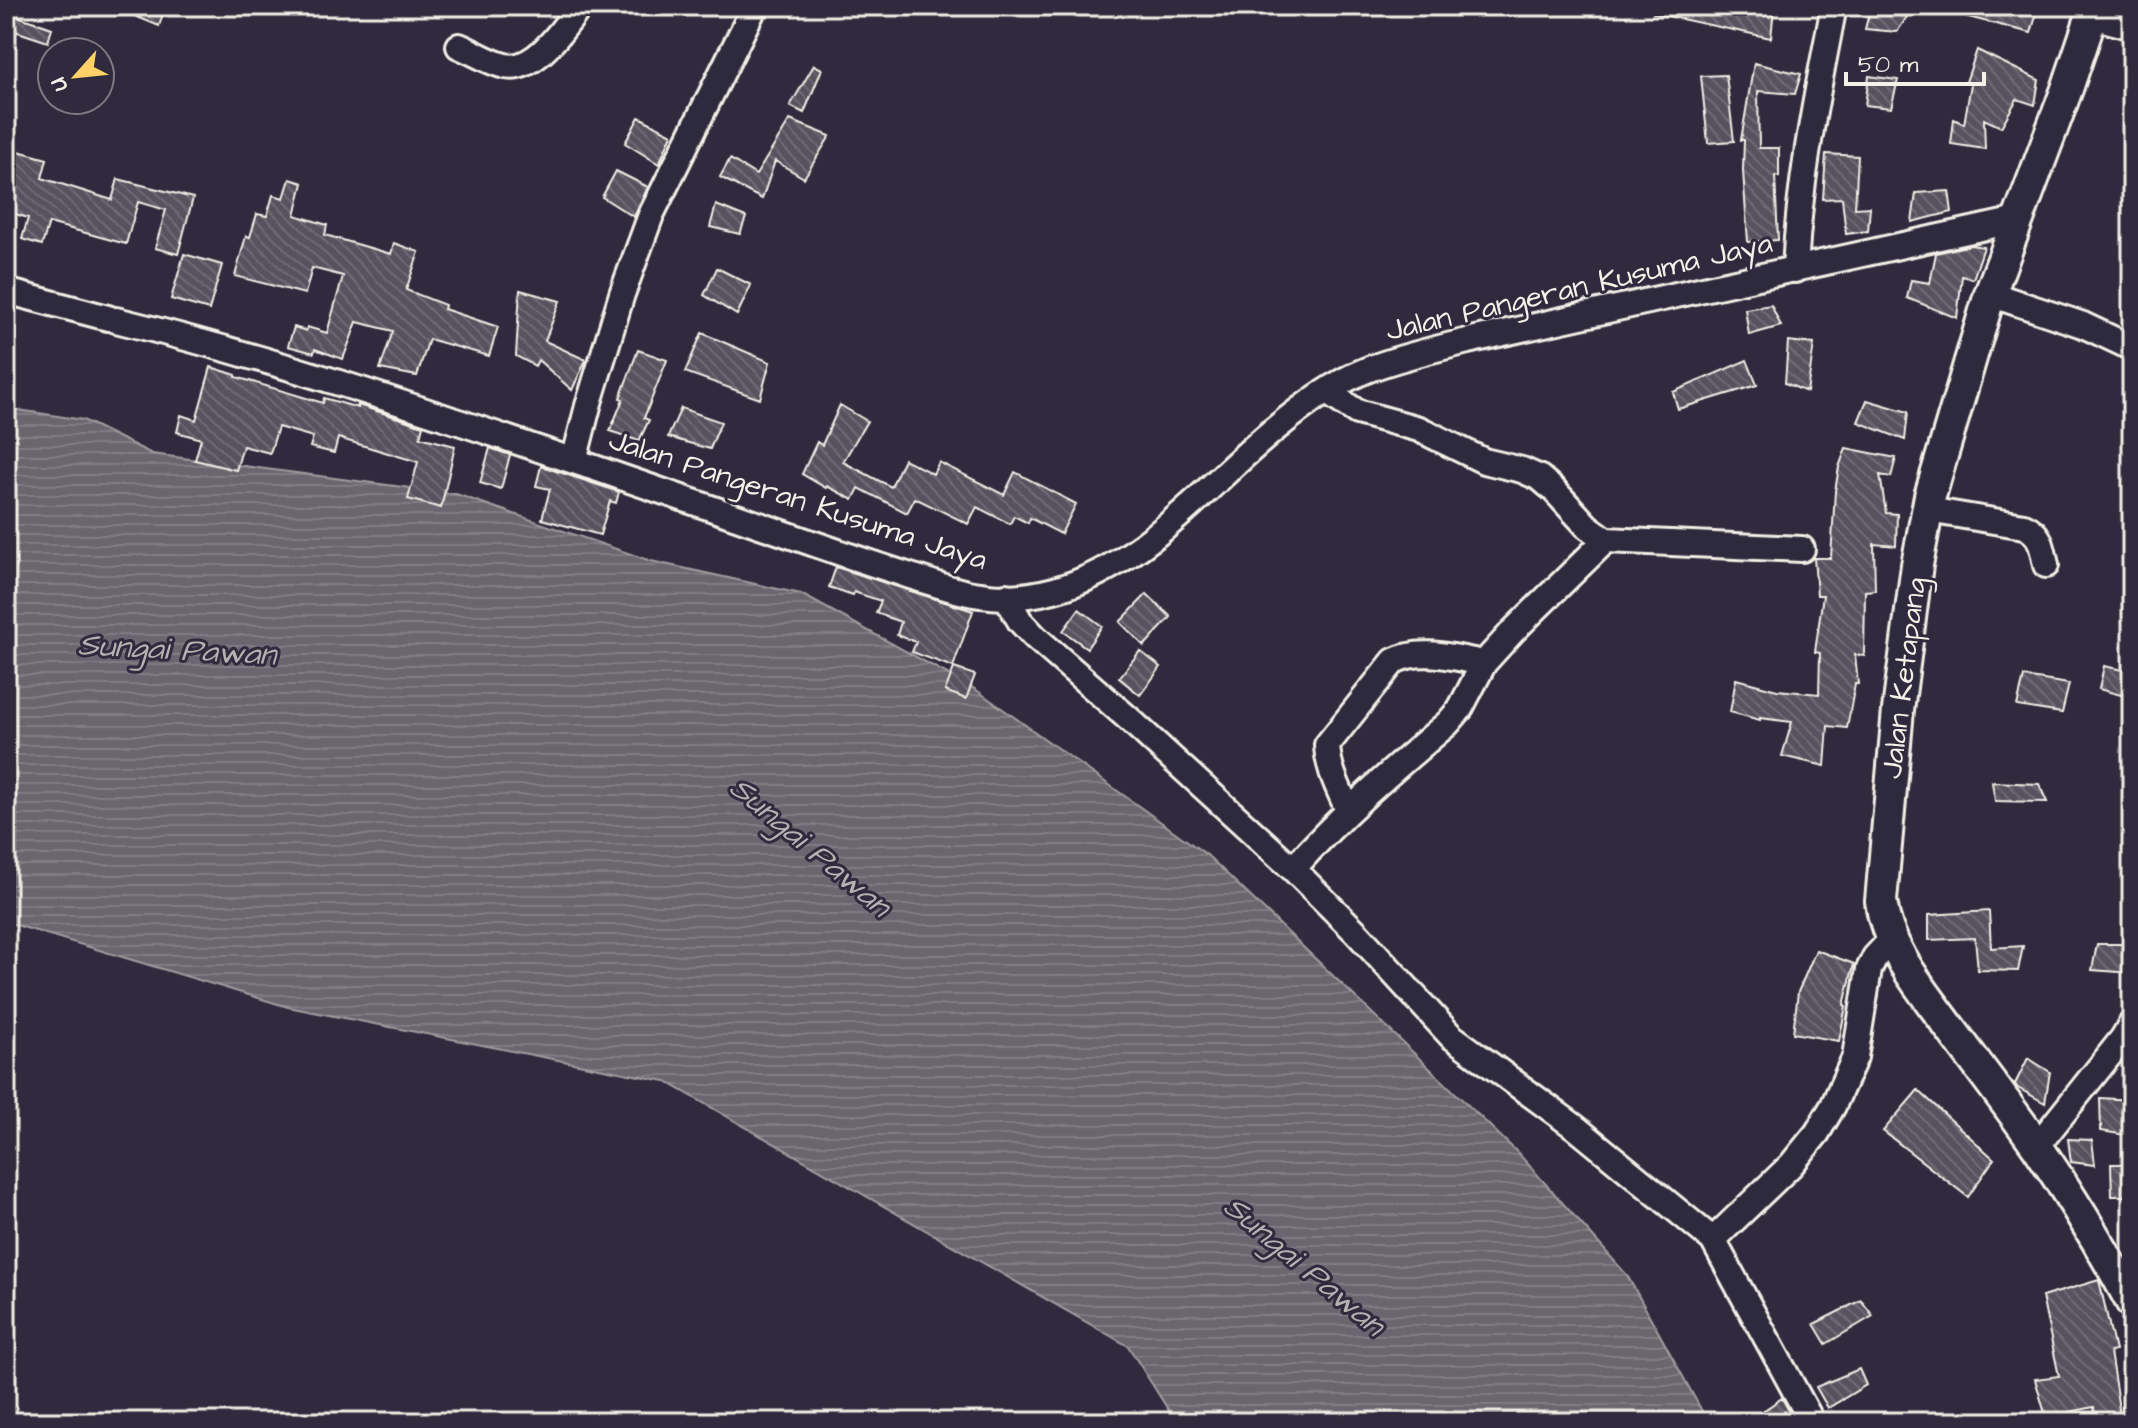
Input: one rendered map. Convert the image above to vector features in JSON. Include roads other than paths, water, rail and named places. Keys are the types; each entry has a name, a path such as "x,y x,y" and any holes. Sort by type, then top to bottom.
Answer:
{"main road":[{"name":"Jalan Ketapang","path":"2093,11 1990,294 1951,421 1928,510 1917,565 1898,710 1881,901 1891,940 1918,984 2037,1146 2132,1303"}],"street":[{"path":"459,46 505,66 517,67 543,51 580,6"},
{"path":"574,461 622,294 651,215 755,6"},
{"path":"1795,270 1802,183 1834,6"},
{"path":"2093,11 2132,27"},
{"name":"Jalan Pangeran Kusuma Jaya","path":"6,291 192,339 347,386 956,590 982,596 1006,596 1052,590 1085,580 1110,567 1174,519 1274,429 1327,392 1367,370 1476,339 2017,220"},
{"path":"1990,294 2083,325 2132,348"},
{"path":"1327,392 1357,412 1419,429 1484,461 1522,470 1540,478 1587,526 1606,540 1802,549"},
{"path":"1928,510 2024,526 2034,531 2040,539 2046,565"},
{"path":"1293,869 1348,810 1448,723 1460,709 1484,663 1606,540"},
{"path":"1006,596 1020,621 1035,637 1141,729 1293,869 1356,932 1451,1036 1575,1127 1713,1240 1812,1422"},
{"path":"1348,810 1332,774 1327,745 1394,661 1403,656 1425,653 1484,663"},
{"path":"1713,1240 1791,1165 1817,1133 1855,1057 1869,969 1875,957 1891,940"},
{"path":"2037,1146 2132,1023"}],"water":[{"name":"Sungai Pawan","path":"6,408 83,420 152,454 456,494 651,561 801,594 975,689 1207,855 1518,1153 1627,1275 1708,1422 1176,1422 1128,1346 665,1081 288,1007 6,922"}]}
